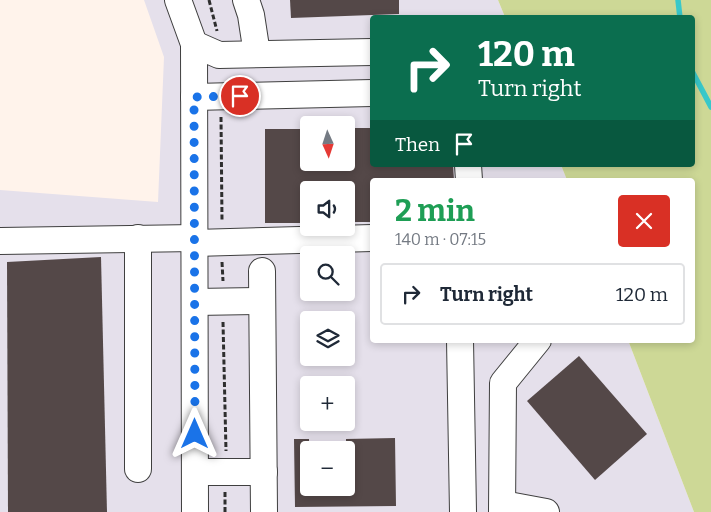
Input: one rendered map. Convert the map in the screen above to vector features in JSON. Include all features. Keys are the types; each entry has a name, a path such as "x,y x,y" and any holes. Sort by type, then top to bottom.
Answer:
{"street":[{"path":"178,0 194,44 195,512"},
{"path":"246,0 251,15 257,54"},
{"path":"194,44 219,55 370,52"},
{"path":"194,97 370,94"},
{"path":"0,241 138,238 195,240 370,238"},
{"path":"138,238 138,469"},
{"path":"262,271 264,512"},
{"path":"195,302 262,301"},
{"path":"460,343 463,512"},
{"path":"536,343 503,383 503,508 546,512"},
{"path":"195,472 264,472"}],"shaded area":[{"path":"144,0 498,0 504,15 370,15 370,167 562,167 566,178 370,178 370,343 629,343 694,512 0,512 0,190 158,202 164,57"}],"green space":[{"path":"498,0 711,0 711,512 694,512 629,343 695,343 695,178 566,178 562,167 695,167 695,15 504,15"}],"building":[{"path":"290,0 399,0 399,14 291,18"},
{"path":"355,128 370,128 370,167 453,167 454,178 370,178 370,222 355,222 355,181 300,181 300,223 265,223 265,129 300,129 300,171 355,171"},
{"path":"101,257 107,512 8,512 7,262"},
{"path":"579,356 647,434 595,480 527,401"},
{"path":"395,438 396,506 295,507 294,439 309,439 309,441 300,441 300,496 355,496 355,441 346,441 346,439"}],"waterway":[{"path":"678,0 680,15"},
{"path":"695,77 711,107"}],"route":[{"path":"195,434 194,97 240,96"}]}
